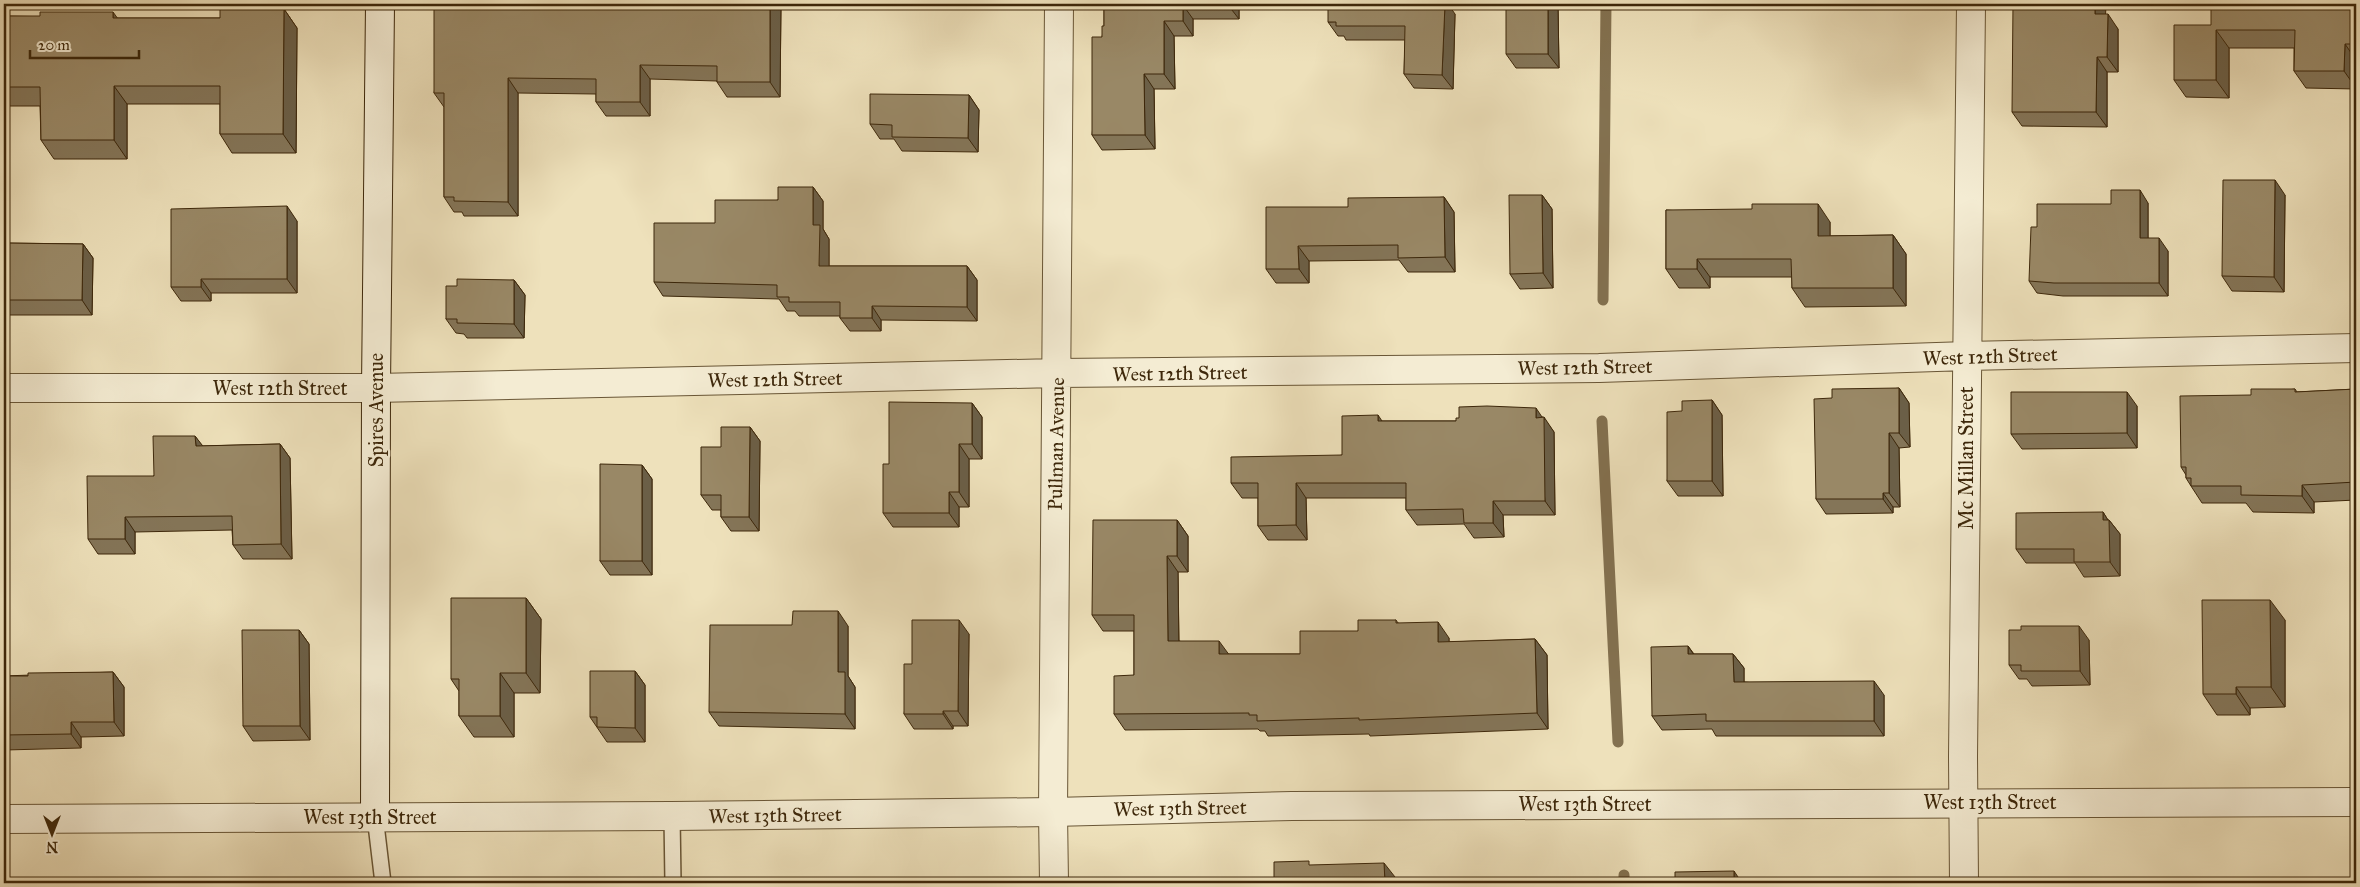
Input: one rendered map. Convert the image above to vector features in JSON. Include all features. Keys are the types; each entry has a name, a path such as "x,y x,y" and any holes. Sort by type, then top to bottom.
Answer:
{"street":[{"name":"Spires Avenue","path":"375,816 376,388 380,4"},
{"name":"Pullman Avenue","path":"1054,883 1059,4"},
{"name":"Mc Millan Street","path":"1964,883 1963,802 1971,4"},
{"name":"West 12th Street","path":"4,388 376,388 1057,372 1600,368 1967,356 2356,348"},
{"name":"West 13th Street","path":"4,819 672,816 1053,812 1302,806 2356,802"}],"lane":[{"path":"375,816 383,883"},
{"path":"672,816 673,883"}],"building":[{"path":"448,4 770,4 770,82 717,82 717,66 640,65 640,102 596,102 596,79 508,78 508,202 454,201 454,197 444,197 444,93 434,93 434,9 448,9"},
{"path":"1104,4 1228,4 1183,5 1183,21 1164,21 1164,74 1144,74 1145,135 1092,135 1092,37 1102,37"},
{"path":"1328,4 1445,4 1442,75 1404,74 1405,26 1336,26 1336,22 1328,22"},
{"path":"1506,4 1548,4 1548,54 1506,54"},
{"path":"2013,4 2095,4 2095,14 2108,14 2107,57 2097,57 2096,112 2012,112"},
{"path":"2211,4 2356,4 2356,44 2345,44 2344,71 2294,71 2295,30 2216,30 2216,80 2174,80 2174,25 2211,25"},
{"path":"220,9 284,9 283,134 220,134 220,86 114,86 114,140 41,140 40,87 4,87 4,16 40,16 40,12 113,12 113,18 220,18"},
{"path":"870,94 969,95 968,138 892,137 892,125 870,124"},
{"path":"2223,180 2275,180 2274,277 2222,276"},
{"path":"778,187 813,187 813,225 820,225 819,266 967,266 967,307 872,306 872,318 840,318 840,302 789,302 789,297 777,297 777,285 654,282 654,223 715,223 715,200 778,200"},
{"path":"2111,190 2140,190 2140,238 2159,238 2159,283 2054,283 2029,281 2031,227 2037,227 2037,204 2111,204"},
{"path":"1509,195 1542,195 1543,273 1510,274"},
{"path":"1444,197 1445,257 1398,258 1398,245 1298,246 1299,269 1266,269 1266,207 1348,207 1348,198"},
{"path":"1752,204 1818,204 1818,236 1893,235 1893,288 1792,288 1791,259 1697,259 1697,269 1666,269 1666,210 1752,209"},
{"path":"287,206 287,279 201,279 201,287 171,287 171,209"},
{"path":"4,243 83,244 82,300 4,300"},
{"path":"457,279 514,280 514,324 457,323 457,319 446,319 446,286 457,286"},
{"path":"1899,388 1899,433 1889,433 1889,493 1883,493 1883,499 1816,499 1814,399 1832,398 1832,389"},
{"path":"2251,389 2295,389 2295,392 2356,389 2356,482 2302,485 2302,496 2241,495 2241,486 2191,486 2191,478 2186,478 2186,467 2181,467 2180,396 2251,395"},
{"path":"2011,392 2127,392 2127,433 2011,434"},
{"path":"1712,400 1712,481 1667,481 1667,412 1682,411 1682,401"},
{"path":"889,402 972,403 972,444 959,444 959,492 949,492 949,513 883,513 883,464 889,464"},
{"path":"1459,407 1536,408 1536,418 1544,417 1545,501 1493,501 1493,523 1464,523 1463,509 1406,510 1406,483 1296,483 1296,525 1258,526 1258,483 1231,483 1231,457 1342,455 1342,416 1378,415 1378,421 1456,421 1456,418 1459,418"},
{"path":"721,427 750,427 749,517 721,517 721,495 701,495 701,447 721,447"},
{"path":"153,436 195,436 196,446 280,444 281,544 233,545 232,516 125,517 125,539 88,539 87,476 154,476"},
{"path":"600,464 642,465 642,561 600,561"},
{"path":"2103,512 2103,520 2109,520 2110,562 2074,562 2074,549 2016,549 2016,513"},
{"path":"1093,520 1177,520 1177,556 1167,556 1168,641 1219,641 1219,654 1300,654 1300,631 1358,631 1358,620 1396,620 1396,623 1438,622 1438,642 1535,639 1537,713 1359,720 1359,718 1257,721 1257,715 1249,715 1249,713 1114,714 1114,676 1134,675 1134,615 1092,615"},
{"path":"451,598 526,598 526,673 500,673 500,716 459,716 459,679 451,679"},
{"path":"2202,600 2270,600 2271,687 2236,687 2236,694 2203,694"},
{"path":"793,611 838,611 838,672 845,672 845,714 709,712 710,625 792,625"},
{"path":"912,620 959,620 958,711 943,711 943,714 904,714 904,664 912,664"},
{"path":"2021,626 2079,626 2080,671 2021,671 2021,665 2009,665 2009,630 2021,630"},
{"path":"242,630 299,630 300,726 243,726"},
{"path":"1688,646 1688,654 1733,654 1734,682 1874,681 1874,721 1706,721 1706,714 1652,716 1651,647"},
{"path":"590,671 635,671 635,728 597,727 597,717 590,717"},
{"path":"113,672 114,722 71,722 71,734 4,735 4,676 28,676 28,673"},
{"path":"1309,861 1309,865 1384,863 1385,883 1269,883 1269,879 1274,879 1274,862"},
{"path":"1734,871 1734,883 1675,883 1675,872"},
{"path":"2295,878 2356,878 2356,883 2295,883"},
{"path":"1560,882 1560,883 1523,883"}],"waterway":[{"path":"1603,300 1606,4"},
{"path":"1602,421 1618,742"},
{"path":"1624,875 1624,883"}]}
